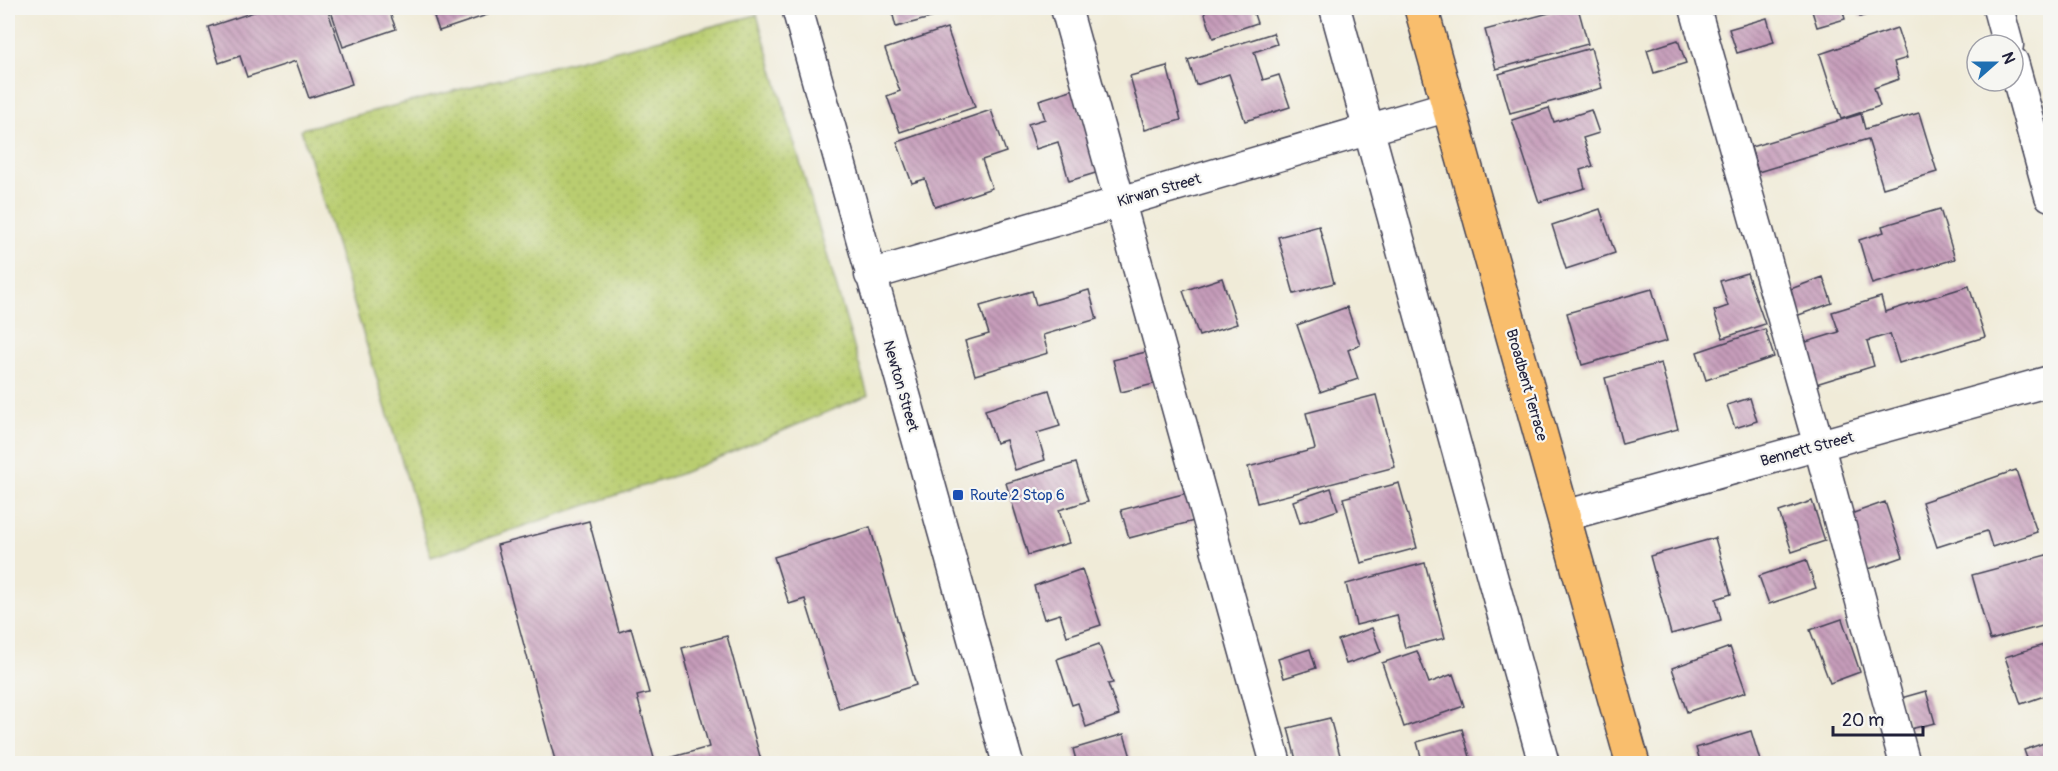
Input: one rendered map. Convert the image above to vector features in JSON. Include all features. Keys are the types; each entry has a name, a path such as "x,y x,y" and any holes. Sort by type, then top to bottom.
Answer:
{"main road":[{"name":"Broadbent Terrace","path":"1421,8 1633,764"}],"street":[{"name":"Newton Street","path":"797,8 1008,764"},
{"path":"1066,8 1276,764"},
{"path":"1335,8 1544,764"},
{"path":"1695,8 1819,446 1905,764"},
{"path":"1998,8 2005,33"},
{"path":"2022,93 2050,196"},
{"name":"Kirwan Street","path":"870,275 1449,106"},
{"name":"Bennett Street","path":"1564,516 2050,381"}],"green space":[{"path":"757,15 868,395 680,474 431,557 301,129"}],"building":[{"path":"266,8 327,8 352,84 309,98 296,61 247,77 240,56 219,63 208,27"},
{"path":"330,8 388,8 396,29 343,47"},
{"path":"431,8 498,8 499,11 439,31"},
{"path":"891,8 931,8 934,17 896,27"},
{"path":"1203,8 1252,8 1257,23 1213,38"},
{"path":"1480,8 1497,8 1482,13"},
{"path":"1568,8 1578,8 1588,44 1496,69 1485,30"},
{"path":"1707,8 1729,8 1710,15"},
{"path":"1811,8 1842,8 1845,19 1817,27"},
{"path":"1857,8 1888,8 1860,17"},
{"path":"1767,18 1774,42 1737,53 1729,29"},
{"path":"947,28 975,107 900,132 887,96 900,91 885,49"},
{"path":"1897,28 1907,58 1894,62 1899,79 1874,88 1880,106 1841,119 1820,54"},
{"path":"1273,33 1277,44 1254,52 1263,80 1279,75 1290,107 1245,121 1229,74 1196,85 1188,60"},
{"path":"1678,40 1686,63 1654,73 1647,50"},
{"path":"1591,48 1602,88 1510,113 1499,74"},
{"path":"1167,66 1181,120 1145,130 1130,76"},
{"path":"1074,89 1099,172 1069,181 1058,142 1036,149 1028,124 1045,119 1039,100"},
{"path":"1549,108 1554,122 1591,110 1599,133 1583,138 1593,166 1580,170 1585,188 1539,202 1512,120"},
{"path":"991,110 1006,152 982,160 992,188 935,207 925,179 912,183 897,142"},
{"path":"1919,113 1937,172 1883,188 1868,139 1758,172 1751,147 1861,114 1865,129"},
{"path":"1600,209 1615,253 1566,269 1552,225"},
{"path":"1940,209 1955,259 1872,284 1859,240 1884,232 1882,226"},
{"path":"1319,226 1334,283 1294,294 1278,237"},
{"path":"1747,273 1765,324 1723,338 1714,311 1728,306 1720,281"},
{"path":"1823,277 1832,303 1796,316 1788,290"},
{"path":"1222,278 1237,324 1199,336 1183,291"},
{"path":"1969,286 1985,337 1899,363 1890,334 1867,341 1874,366 1816,384 1803,343 1839,332 1832,312 1881,297 1885,312"},
{"path":"1652,289 1667,341 1582,365 1567,313"},
{"path":"1089,290 1097,319 1043,335 1048,353 975,375 965,341 989,334 980,306 1032,291 1036,305"},
{"path":"1347,307 1360,345 1348,350 1358,379 1320,392 1297,325"},
{"path":"1765,329 1774,357 1706,380 1697,352"},
{"path":"1146,352 1154,384 1121,392 1113,360"},
{"path":"1661,363 1678,429 1622,444 1605,378"},
{"path":"1049,390 1060,426 1037,433 1045,460 1015,470 1006,440 996,443 985,410"},
{"path":"1376,395 1395,467 1257,503 1248,467 1315,449 1306,413"},
{"path":"1750,398 1757,421 1735,428 1727,405"},
{"path":"1076,463 1088,501 1059,510 1069,543 1028,555 1006,483"},
{"path":"2016,470 2037,532 1992,547 1987,531 1937,547 1922,502"},
{"path":"1399,483 1417,548 1361,563 1343,498"},
{"path":"1331,488 1338,510 1300,523 1293,501"},
{"path":"1187,493 1194,521 1129,538 1121,510"},
{"path":"1812,501 1825,541 1792,552 1779,512"},
{"path":"1885,502 1903,557 1863,571 1845,516"},
{"path":"589,521 619,632 631,628 649,693 637,696 655,762 709,747 682,648 727,636 762,764 556,764 497,545"},
{"path":"870,527 916,685 839,709 805,599 789,604 774,557"},
{"path":"1715,538 1731,594 1716,599 1721,620 1671,634 1650,556"},
{"path":"2050,554 2050,624 1990,640 1972,575"},
{"path":"1806,560 1816,588 1769,604 1759,576"},
{"path":"1425,563 1445,638 1405,648 1397,615 1356,625 1346,584"},
{"path":"1082,569 1101,625 1067,636 1060,614 1044,619 1034,586"},
{"path":"1842,619 1860,672 1830,683 1810,630"},
{"path":"1372,628 1381,652 1346,664 1338,640"},
{"path":"2050,643 2050,694 2021,704 2005,657"},
{"path":"1099,644 1113,683 1108,684 1119,715 1086,727 1078,703 1072,705 1057,659"},
{"path":"1730,647 1746,692 1687,712 1672,668"},
{"path":"1310,649 1316,668 1284,678 1278,659"},
{"path":"1417,651 1429,683 1453,674 1464,706 1404,727 1382,663"},
{"path":"1926,691 1935,723 1910,729 1901,698"},
{"path":"1330,718 1341,759 1323,764 1297,764 1288,728"},
{"path":"1462,729 1472,764 1423,764 1417,742"},
{"path":"1751,731 1761,764 1701,764 1696,748"},
{"path":"1124,734 1133,764 1077,764 1073,749"},
{"path":"2050,741 2050,764 2029,764 2024,750"},
{"path":"1367,759 1368,764 1352,764 1352,763"}],"place":[{"name":"Route 2 Stop 6","path":"958,495"}]}
